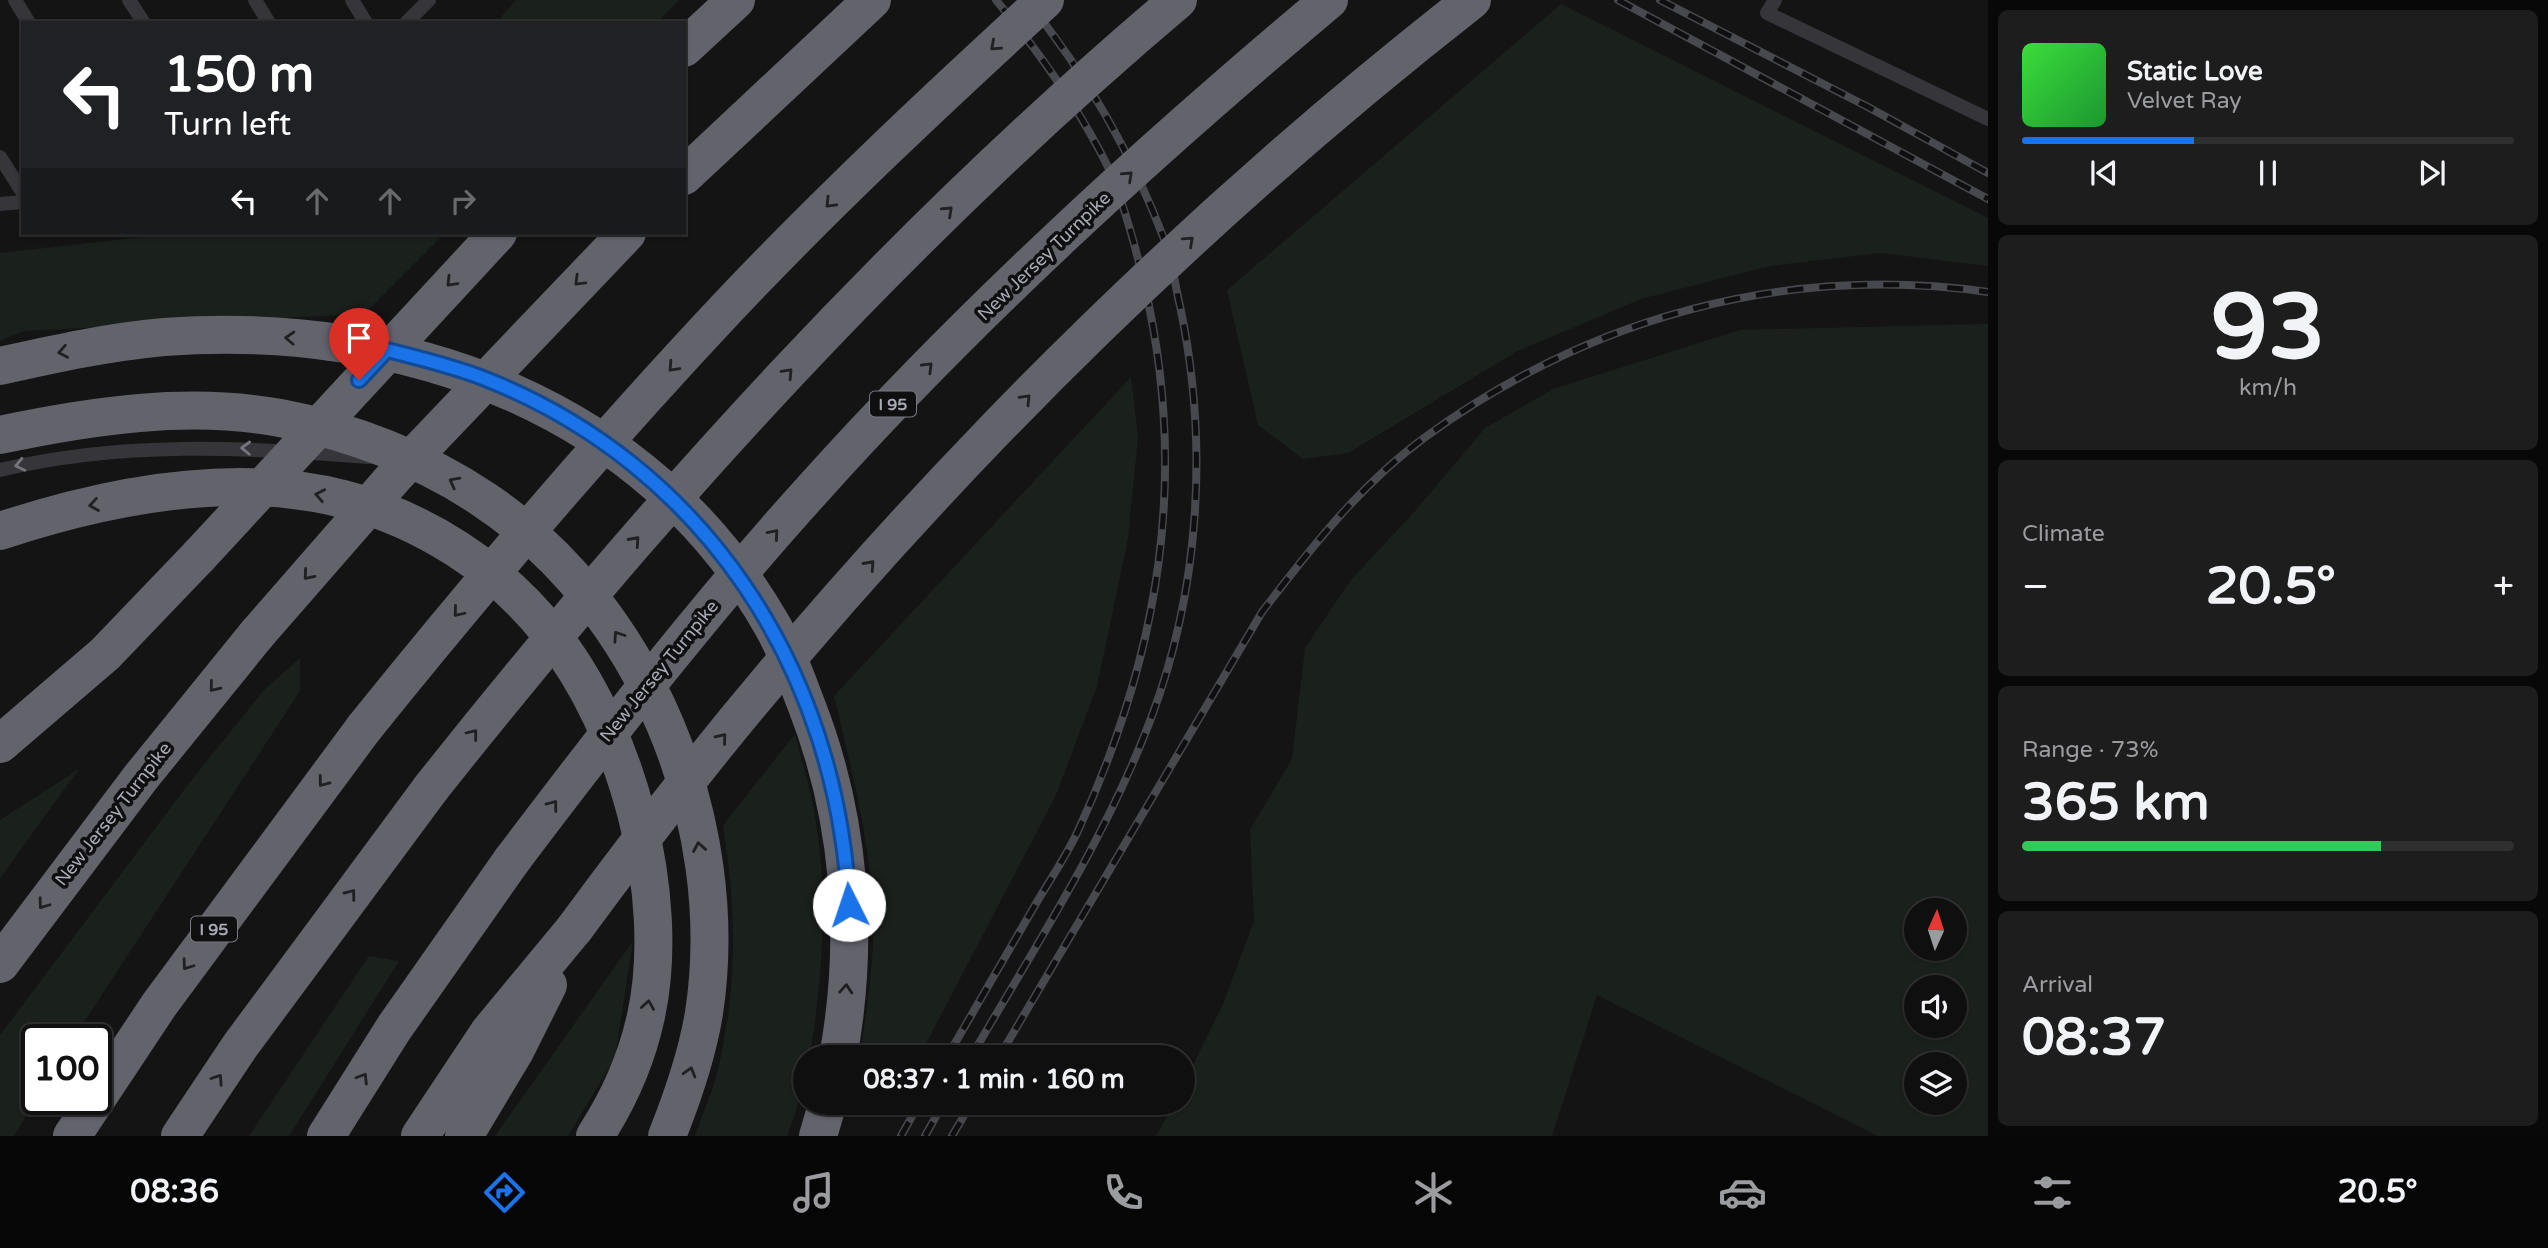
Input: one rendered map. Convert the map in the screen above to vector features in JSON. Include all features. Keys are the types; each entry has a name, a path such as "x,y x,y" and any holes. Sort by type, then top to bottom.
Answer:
{"highway":[{"path":"686,46 736,0"},
{"path":"686,174 872,0"},
{"name":"I 95","path":"72,1136 175,982 364,728 519,538 728,307 842,192 1045,0"},
{"path":"180,1136 248,1035 431,788 613,564 827,332 956,204 1178,0"},
{"name":"New Jersey Turnpike","path":"326,1136 394,1028 512,860 707,611 814,488 914,381 1139,165 1329,0"},
{"path":"419,1136 489,1032 575,928 673,797 776,672 906,524 1086,338 1184,245 1326,120 1472,0"},
{"path":"0,744 85,673 199,556 496,235"},
{"name":"New Jersey Turnpike","path":"0,964 141,776 257,634 394,477 625,235"},
{"path":"0,366 86,348 164,337 297,339 387,350 460,370 534,400 602,441 637,467 702,531 727,560 773,626 820,740 845,856 850,932 840,1045"},
{"path":"0,435 135,414 237,413 318,426 412,461 485,500 554,558 599,609 647,685 670,736 690,800 700,851 708,940 700,1031 684,1095 667,1136"},
{"path":"0,531 88,505 182,492 242,489 307,492 366,506 421,529 490,572 524,604 556,640 591,696 619,760 633,805 648,872 653,939 647,1014 621,1090 595,1136"},
{"path":"464,1136 515,1051 575,928"},
{"path":"818,1136 824,1115"}],"lane":[{"path":"15,0 28,21"},
{"path":"129,0 143,21"},
{"path":"255,0 268,21"},
{"path":"352,0 365,21"},
{"path":"408,21 429,0"},
{"path":"1775,0 1767,13 1988,119"},
{"path":"0,157 21,191"},
{"path":"0,204 21,202"},
{"path":"0,470 32,462 131,449 244,447 412,461"}],"shaded area":[{"path":"516,0 679,0 658,21 498,21"},
{"path":"1561,4 1988,218 1988,266 1881,253 1770,266 1641,299 1516,352 1348,453 1303,459 1258,425 1227,290"},
{"path":"161,235 443,235 364,314 24,331 0,341 0,253"},
{"path":"1988,324 1988,1136 1878,1136 1597,995 1552,1136 1156,1136 1167,1115 1195,1115 1195,1061 1223,1004 1254,921 1250,830 1292,759 1305,648 1350,581 1415,511 1485,428 1553,389 1740,330"},
{"path":"1131,377 1138,437 1128,539 1097,686 1056,795 925,1045 862,1045 872,957 870,871 852,771 834,696"},
{"path":"300,658 300,691 83,1024 21,1024 21,1115 27,1115 14,1136 0,1136 0,1035 193,778 264,690"},
{"path":"795,734 815,817 823,911 821,967 812,1045 793,1045 795,1115 787,1136 695,1136 717,1074 732,974 731,886 723,825"},
{"path":"79,769 0,878 0,820"},
{"path":"633,941 615,1058 568,1136 495,1136"},
{"path":"369,956 399,961 289,1136 249,1136"}],"railway":[{"path":"954,1045 1067,852 1106,766 1129,699 1147,631 1158,563 1164,494 1164,425 1157,354 1144,283 1119,195 1108,167 1071,101 996,0"},
{"path":"978,1045 1067,893 1132,765 1167,671 1180,620 1195,516 1195,410 1180,306 1166,244 1139,179 1106,116 1069,57 1026,0"},
{"path":"1618,0 1988,199"},
{"path":"1660,0 1868,107 1988,173"},
{"path":"1006,1045 1262,612 1317,542 1357,497 1424,438 1487,396 1553,360 1621,331 1692,309 1764,294 1837,286 1912,285 1988,292"},
{"path":"901,1136 913,1115"},
{"path":"925,1136 937,1115"},
{"path":"952,1136 964,1115"}],"route":[{"path":"359,380 387,350 436,362 516,392 570,421 637,467 702,531 727,560 773,626 797,680 820,740 832,788 845,856 849,905"}]}
